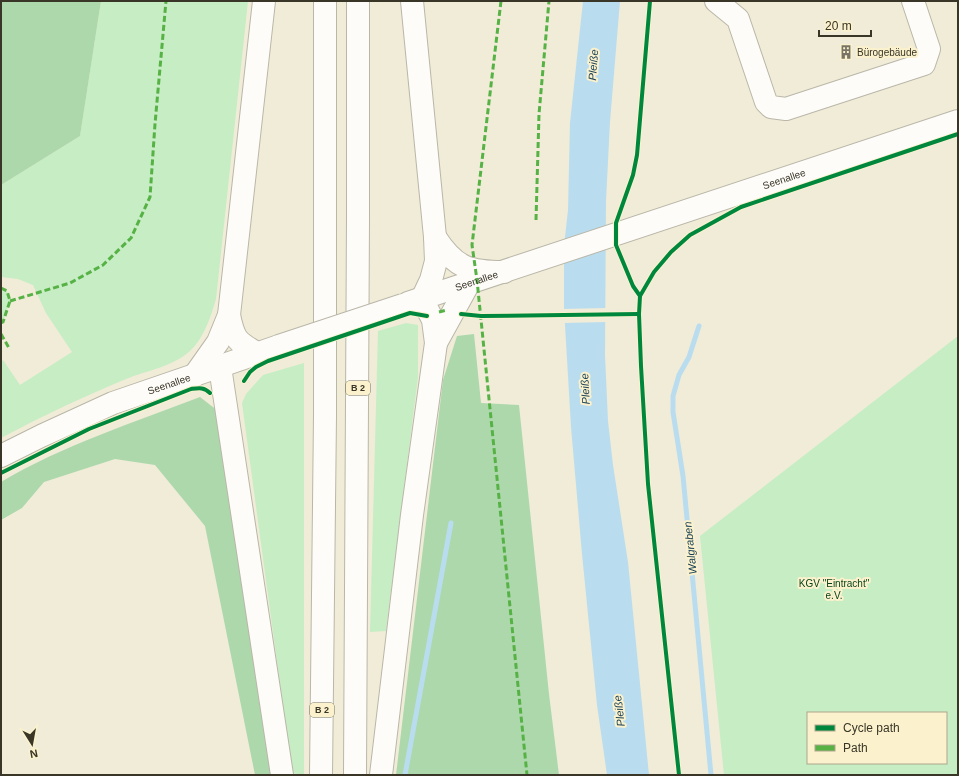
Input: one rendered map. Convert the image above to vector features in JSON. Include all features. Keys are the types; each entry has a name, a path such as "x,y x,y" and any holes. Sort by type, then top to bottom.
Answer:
{"main road":[{"path":"194,376 218,342 229,315 264,1"},
{"name":"B 2","path":"321,775 325,415 325,1"},
{"name":"B 2","path":"355,775 358,1"},
{"path":"381,775 412,515 436,344 433,320 413,302 431,280 436,261 435,237 412,1"},
{"path":"716,1 738,19 766,102 771,107 786,109 924,64 929,49 913,1"},
{"name":"Seenallee","path":"1,456 113,403 279,346 958,121"},
{"path":"435,237 454,261 466,268 485,272 504,272"},
{"path":"436,344 469,283"},
{"path":"229,315 235,338 241,344 258,354"},
{"path":"220,367 282,775"}],"green space":[{"path":"1,1 101,1 80,136 1,185"},
{"path":"101,1 248,1 216,299 199,340 190,351 176,361 126,379 94,393 47,414 1,438 1,363 3,360 20,385 72,352 46,313 33,285 18,279 1,277 1,185 80,136"},
{"path":"1,288 7,291 10,301 3,322 1,323"},
{"path":"406,323 418,325 418,377 386,631 370,632 378,331"},
{"path":"474,334 481,403 519,405 549,694 559,775 396,775 443,380 457,336"},
{"name":"KGV \"Eintracht\" e.V.","path":"958,336 958,775 724,775 700,536"},
{"path":"304,363 304,775 292,773 242,403 246,394 263,375"},
{"path":"200,397 218,411 272,775 255,775 205,526 155,465 115,459 44,482 22,508 1,520 1,482 74,446"}],"water":[{"name":"Pleiße","path":"583,1 620,1 610,122 606,201 605,355 608,421 613,465 628,562 649,775 607,775 597,705 571,427 564,308 564,246 568,210 570,123"}],"pier":[{"path":"607,308 607,322 563,323 562,309"}],"waterway":[{"name":"Walgraben","path":"699,326 689,357 679,375 673,396 673,412 683,476 711,775"},
{"path":"405,775 451,523"}],"marked path":[{"path":"10,301 70,283 103,265 131,238 150,197 166,1"},
{"path":"501,1 472,245 477,280 527,775"},
{"path":"536,220 539,114 549,1"},
{"path":"1,288 7,291 10,301 3,322 1,323"},
{"path":"439,312 447,310"},
{"path":"1,334 9,348"}],"cycle path":[{"path":"640,296 633,286 616,245 616,223 633,175 637,155 650,1"},
{"path":"679,775 648,484 641,366 639,314 640,296 654,272 671,252 690,235 741,207 958,134"},
{"path":"244,381 250,372 268,361 410,313 427,316"},
{"path":"461,314 481,316 639,314"},
{"path":"1,473 89,429 191,389 199,388 210,393"}],"place":[{"name":"Bürogebäude","path":"846,52"}]}
